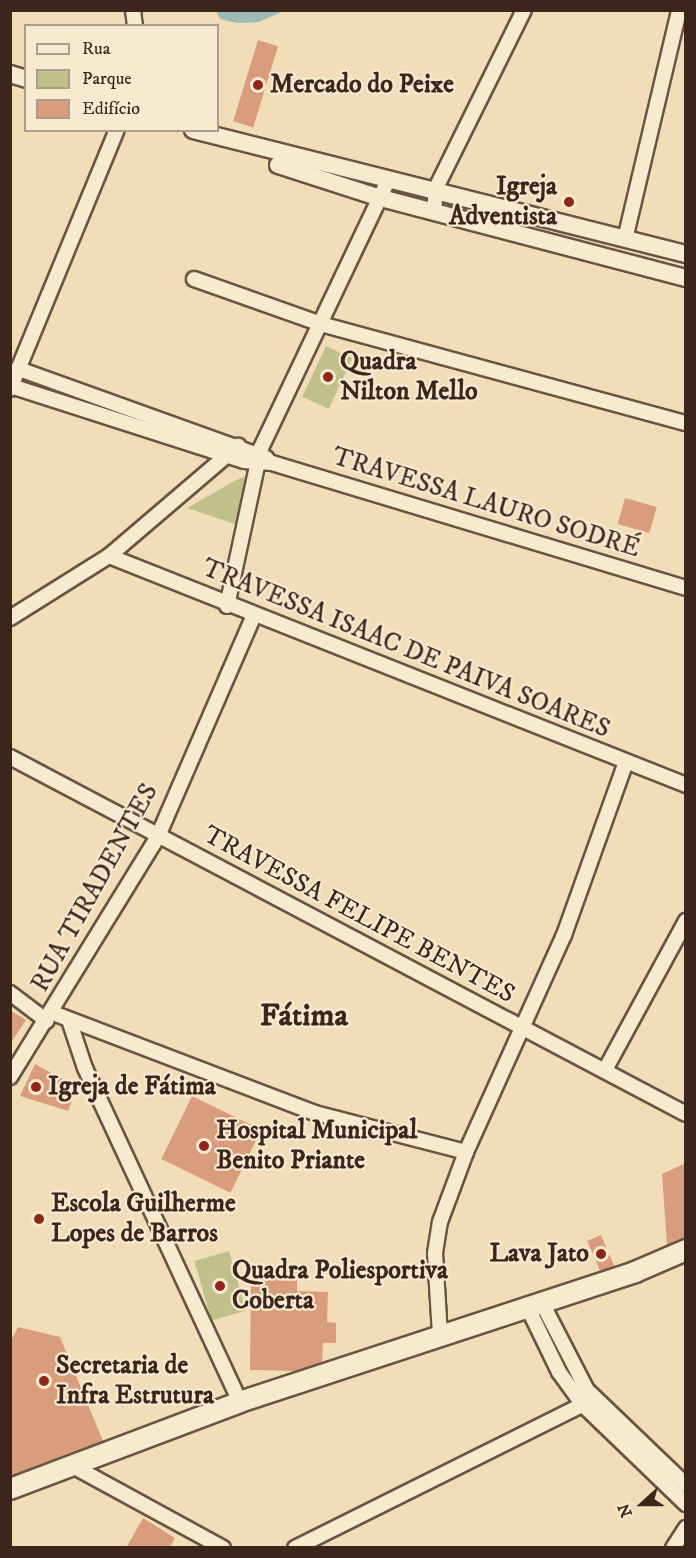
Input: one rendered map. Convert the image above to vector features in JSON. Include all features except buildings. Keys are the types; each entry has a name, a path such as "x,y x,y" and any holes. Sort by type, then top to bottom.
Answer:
{"main road":[{"path":"10,1489 240,1402 635,1272 686,1250"},
{"path":"635,1272 686,1263"}],"street":[{"path":"434,212 436,188 524,10"},
{"path":"626,235 679,10"},
{"path":"12,386 15,370 116,132"},
{"path":"199,132 232,144 388,181 436,188 626,235 686,254"},
{"path":"232,144 244,154 381,198 686,278"},
{"path":"227,606 255,459 388,181"},
{"path":"194,279 321,324 686,423"},
{"name":"TRAVESSA LAURO SODRÉ","path":"15,370 255,459 686,588"},
{"name":"TRAVESSA LAURO SODRÉ","path":"12,386 233,451"},
{"path":"10,618 110,556 233,451"},
{"name":"TRAVESSA ISAAC DE PAIVA SOARES","path":"110,556 253,617 686,785"},
{"name":"RUA TIRADENTES","path":"10,1077 50,1017 158,836 253,617"},
{"name":"TRAVESSA FELIPE BENTES","path":"10,757 686,1114"},
{"path":"440,1335 436,1240 466,1152 525,1030 603,837 626,762"},
{"path":"605,1070 686,921"},
{"path":"10,993 50,1017 315,1113 466,1152"},
{"path":"70,1023 85,1068 240,1402"},
{"path":"534,1304 570,1364 589,1402 686,1504"},
{"path":"589,1402 686,1485"},
{"path":"295,1548 589,1402"},
{"path":"71,1465 223,1548"},
{"path":"673,1548 686,1528"}],"green space":[{"name":"Quadra Nilton Mello","path":"326,346 352,358 329,409 302,397"},
{"path":"245,477 238,525 187,508 238,479"},
{"name":"Quadra Poliesportiva Coberta","path":"229,1251 246,1311 211,1321 194,1261"}],"water":[{"path":"216,11 284,11 259,22 237,23 220,19"}],"place":[{"name":"Mercado do Peixe","path":"258,85"},
{"name":"Igreja Adventista","path":"569,202"},
{"name":"Quadra Nilton Mello","path":"328,377"},
{"name":"Igreja de Fátima","path":"36,1087"},
{"name":"Hospital Municipal Benito Priante","path":"204,1146"},
{"name":"Escola Guilherme Lopes de Barros","path":"39,1219"},
{"name":"Lava Jato","path":"601,1254"},
{"name":"Quadra Poliesportiva Coberta","path":"220,1286"},
{"name":"Secretaria de Infra Estrutura","path":"44,1381"}],"district":[{"name":"Fátima","path":"304,1016"}]}
